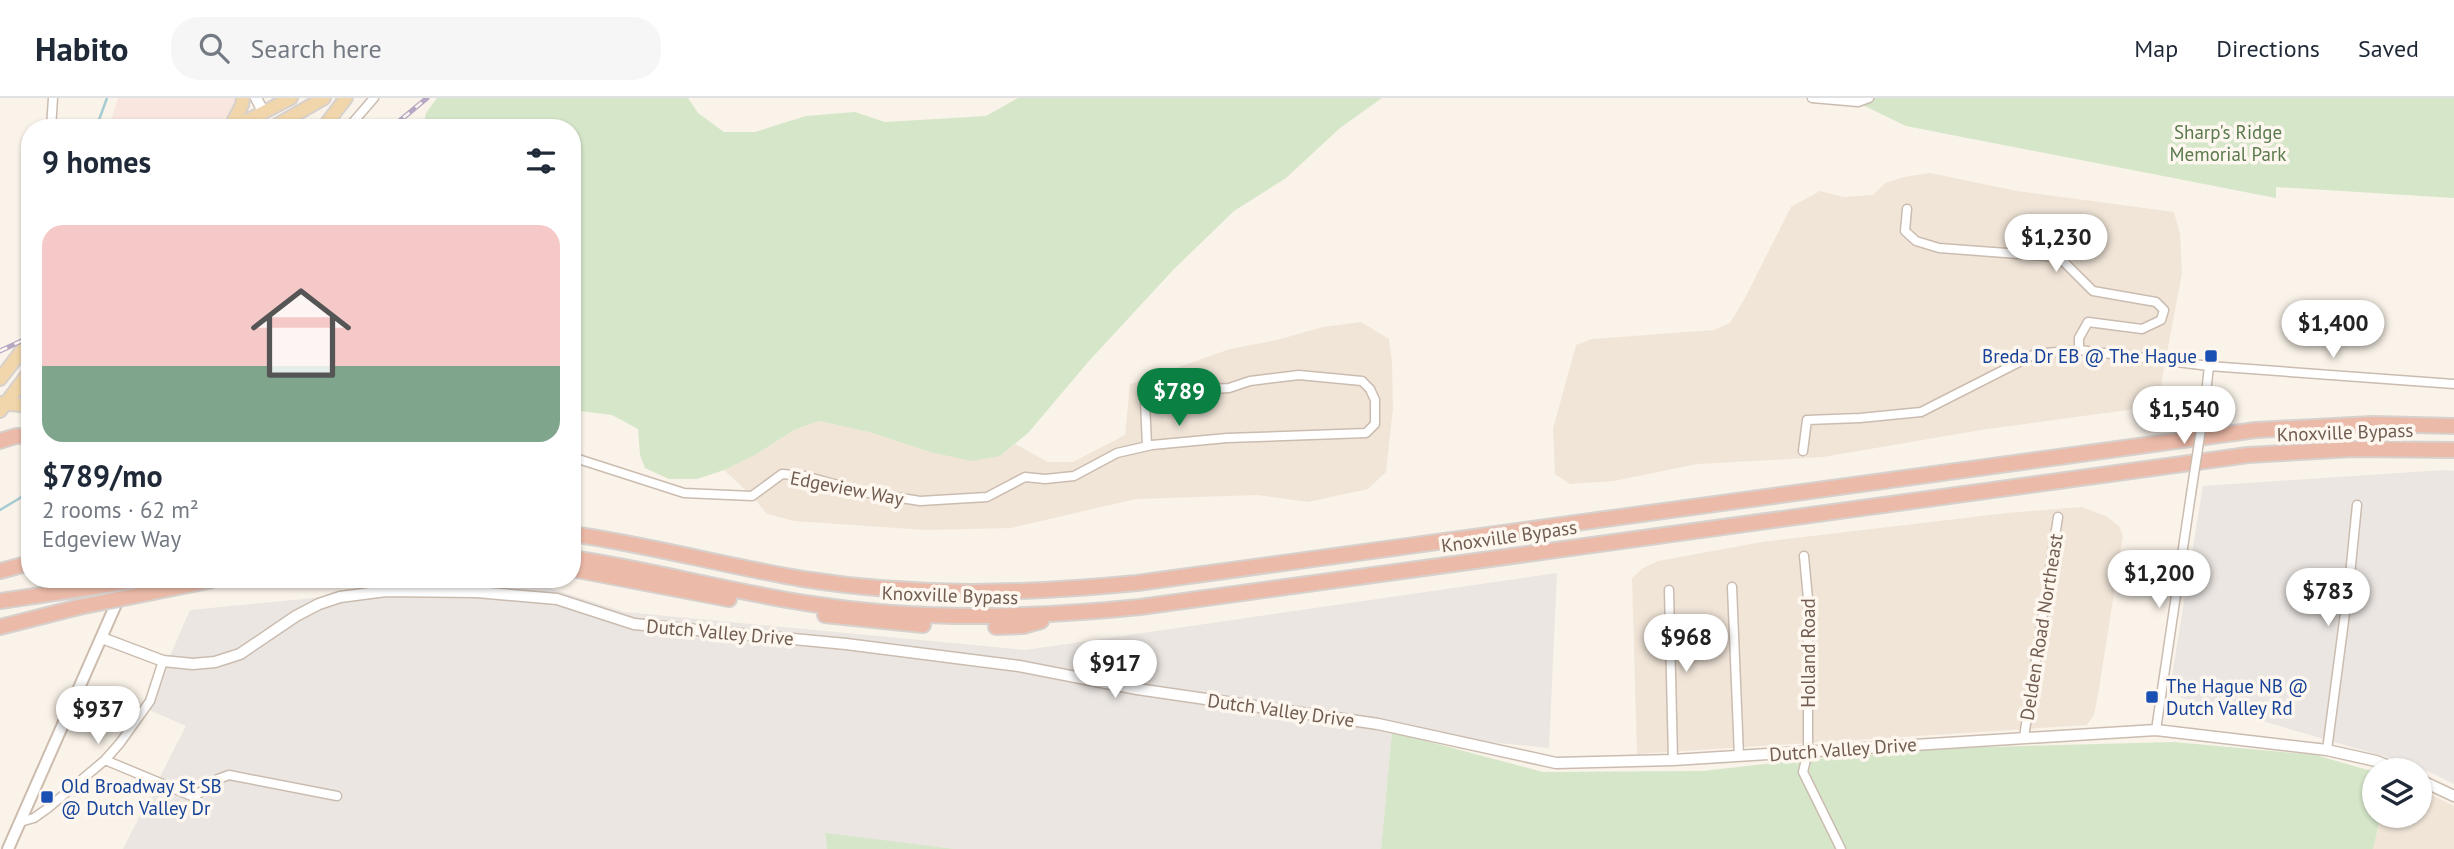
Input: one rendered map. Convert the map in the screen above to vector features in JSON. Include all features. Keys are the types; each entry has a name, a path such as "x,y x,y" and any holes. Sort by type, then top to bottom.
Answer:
{"highway":[{"name":"Knoxville Bypass","path":"581,535 828,582 932,592 1024,592 1151,581 2245,431 2373,424 2454,426"},
{"path":"0,441 21,436"},
{"name":"Knoxville Bypass","path":"581,560 834,608 956,617 1065,614 1140,607 2248,454 2353,449 2454,450"},
{"path":"581,528 639,545"},
{"path":"0,573 21,566"},
{"path":"581,571 760,605 886,623 965,627 1023,626 1065,614"},
{"path":"0,573 21,572"},
{"path":"0,601 88,588"},
{"path":"0,627 173,588"}],"main road":[{"path":"235,119 243,98"},
{"path":"251,119 291,98"},
{"path":"288,119 324,98"},
{"path":"330,119 346,98"},
{"path":"264,113 267,119"},
{"path":"0,379 21,352"},
{"path":"2,406 21,382"},
{"path":"2,406 21,406"},
{"path":"8,849 123,588"}],"street":[{"path":"52,119 53,98"},
{"path":"256,98 264,113"},
{"path":"356,119 374,98"},
{"path":"1812,98 1858,103 1869,98"},
{"path":"1907,209 1905,231 1916,241 1939,248 2059,257 2092,291 2156,302 2164,310 2161,320 2142,329 2088,322 2079,338 2080,350"},
{"path":"1803,451 1807,420 1921,412 2035,354 2080,350 2210,366 2454,384"},
{"path":"2156,730 2210,366"},
{"name":"Edgeview Way","path":"581,460 684,493 752,496 782,474 805,476 863,492 920,501 974,499 988,497 1025,477 1045,479 1074,476 1117,453 1147,446 1227,439 1366,433 1376,424 1375,400 1362,381 1299,375 1250,381 1229,388 1154,392 1145,400 1147,446"},
{"path":"2327,750 2357,505"},
{"name":"Delden Road Northeast","path":"2024,737 2058,517"},
{"name":"Holland Road","path":"1804,556 1808,599 1808,751 1803,772 1841,849"},
{"path":"1732,587 1739,756"},
{"path":"1670,590 1673,760"},
{"name":"Dutch Valley Drive","path":"102,638 163,661 193,664 215,662 240,654 296,616 340,597 397,591 477,592 557,599 634,624 846,644 1019,666 1137,689 1377,724 1556,763 1673,760 2156,730 2327,750 2363,758"},
{"path":"20,822 34,818 48,808 105,760 150,701 163,661"},
{"path":"105,760 194,797 218,779 229,775 337,796"},
{"path":"2432,786 2454,796"}],"shaded area":[{"path":"118,98 256,98 224,119 112,119"},
{"path":"1930,173 2017,191 2174,212 2180,234 2182,273 2157,406 1987,429 1823,457 1697,464 1614,481 1570,484 1555,474 1553,429 1576,345 1592,339 1714,330 1730,323 1791,207 1820,191 1844,197 1873,195 1885,183"},
{"path":"1361,322 1389,339 1392,362 1393,408 1386,472 1368,489 1308,502 1257,495 1136,499 1011,528 926,530 794,521 767,514 724,470 755,455 794,430 819,421 869,432 930,452 1000,456 1015,444 1048,462 1073,462 1125,435 1130,384 1230,349 1323,327"},
{"path":"2454,471 2454,784 2432,773 2432,758 2389,758 2169,694 2203,486"},
{"path":"2082,507 2106,516 2119,526 2123,536 2099,689 2094,715 2087,725 1637,754 1632,578 1643,568 1658,561 1762,542 2007,513"},
{"path":"1557,573 1549,748 1392,732 1381,849 955,849 825,834 827,849 123,849 186,726 147,709 190,610 418,588 549,588 625,612 1025,650"},
{"path":"2432,795 2454,806 2454,849 2373,849 2378,828 2432,828"}],"green space":[{"path":"437,98 688,98 698,113 724,132 755,132 806,116 855,112 885,122 986,116 1018,98 1382,98 1340,128 1286,178 1234,211 1174,269 1089,361 1028,433 1000,456 972,461 819,421 794,430 755,455 724,470 697,479 669,479 645,468 640,455 638,429 612,415 581,411 581,119 425,119"},
{"name":"Sharp's Ridge Memorial Park","path":"1848,98 2454,98 2454,198 2276,187 2276,198 1906,126"},
{"path":"1392,732 1543,772 1703,771 1951,748 2174,742 2315,755 2362,768 2362,828 2378,828 2373,849 1381,849"},
{"path":"825,833 955,849 827,849"}],"waterway":[{"path":"99,119 107,98"},
{"path":"0,510 21,497"}],"railway":[{"path":"402,119 427,98"},
{"path":"0,351 21,341"}],"place":[{"name":"Breda Dr EB @ The Hague","path":"2211,356"},
{"name":"The Hague NB @ Dutch Valley Rd","path":"2152,697"},
{"name":"Old Broadway St SB @ Dutch Valley Dr","path":"47,797"}]}
